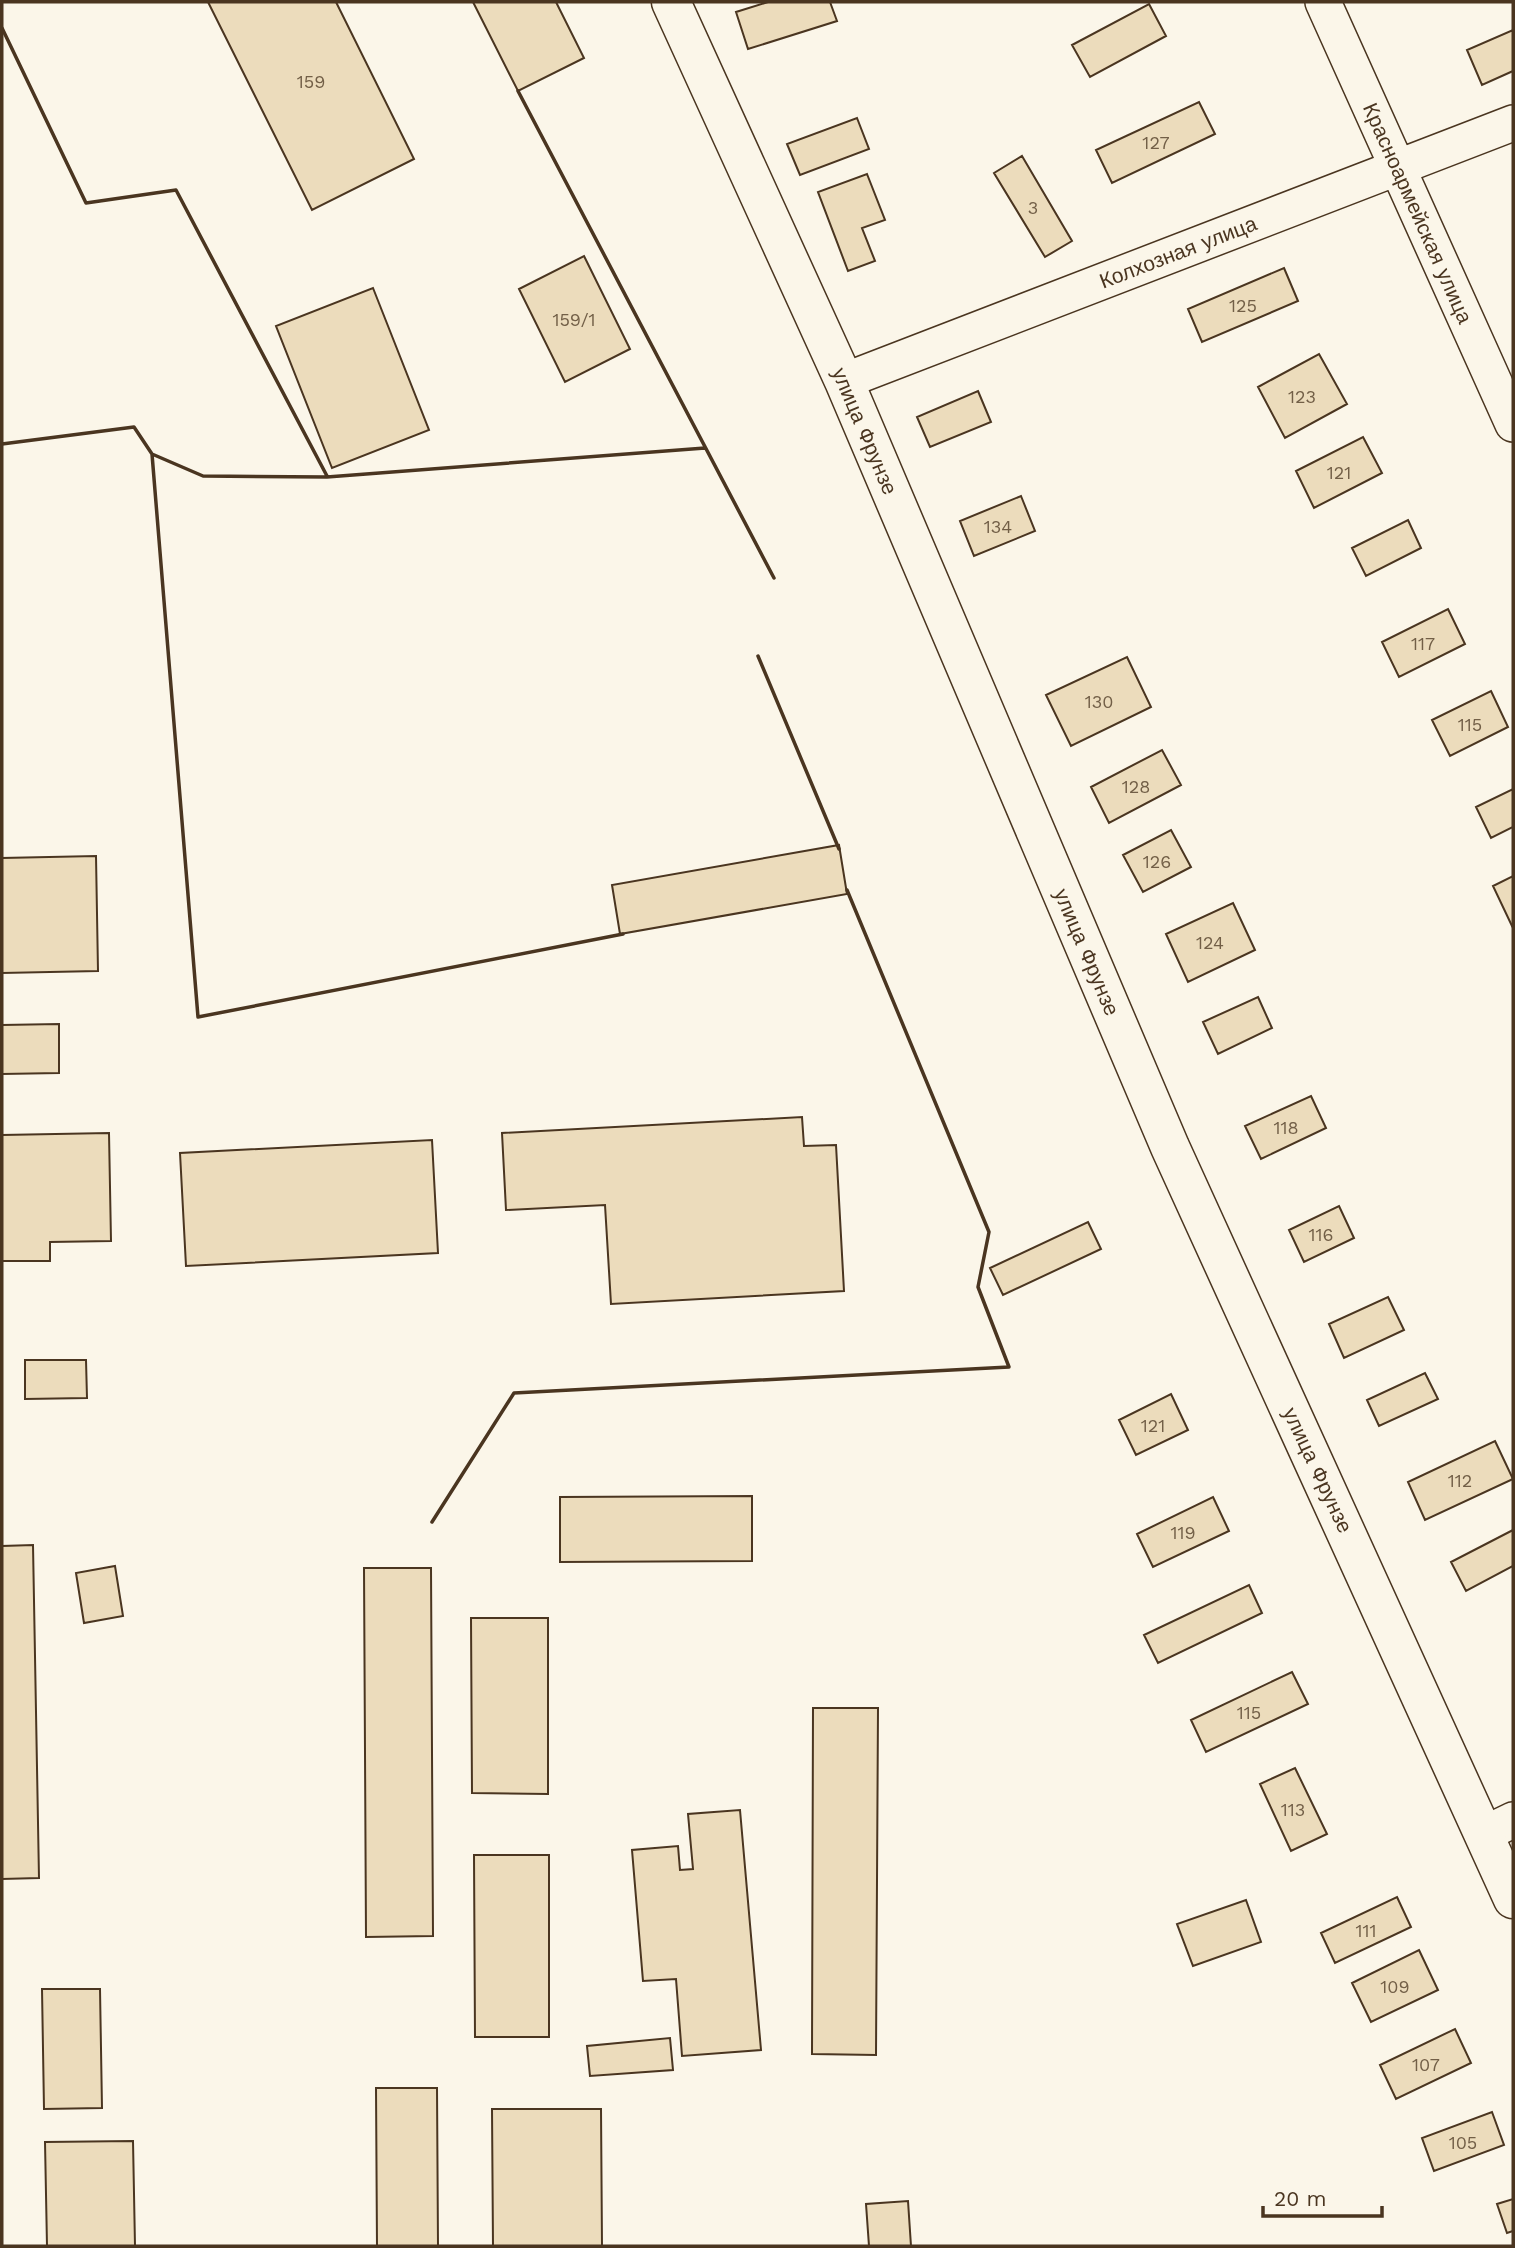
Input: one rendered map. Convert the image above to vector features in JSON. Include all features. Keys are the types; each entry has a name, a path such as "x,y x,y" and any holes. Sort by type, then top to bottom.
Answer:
{"street":[{"name":"улица Фрунзе","path":"671,2 844,381 1170,1147 1498,1827 1513,1899"},
{"name":"Красноармейская улица","path":"1323,2 1513,424"},
{"name":"Колхозная улица","path":"844,381 1513,123"}],"building":[{"path":"208,2 336,2 414,159 312,210"},
{"path":"473,2 556,2 584,58 518,91"},
{"path":"768,2 830,2 837,21 748,49 736,12"},
{"path":"1149,4 1166,36 1090,77 1072,45"},
{"path":"1513,30 1513,71 1482,85 1467,50"},
{"path":"1199,102 1215,134 1112,183 1096,150"},
{"path":"857,118 869,149 800,175 787,144"},
{"path":"1022,156 1072,241 1045,257 994,173"},
{"path":"867,174 885,220 862,228 875,261 848,271 818,192"},
{"path":"584,256 630,349 565,382 519,289"},
{"path":"1284,268 1298,301 1202,342 1188,309"},
{"path":"373,288 429,430 332,468 276,326"},
{"path":"1319,354 1347,404 1285,438 1258,387"},
{"path":"978,391 991,422 930,447 917,417"},
{"path":"1363,437 1382,473 1314,508 1296,471"},
{"path":"1021,496 1035,531 974,556 960,521"},
{"path":"1408,520 1421,548 1366,576 1352,548"},
{"path":"1448,609 1465,644 1399,677 1382,642"},
{"path":"1127,657 1151,707 1071,746 1046,695"},
{"path":"1491,691 1508,727 1450,756 1432,720"},
{"path":"1162,750 1181,785 1109,823 1091,787"},
{"path":"1513,789 1513,827 1491,838 1476,807"},
{"path":"1171,830 1191,867 1143,892 1123,855"},
{"path":"839,845 847,894 620,934 612,885"},
{"path":"96,856 98,971 2,973 2,858"},
{"path":"1513,876 1513,925 1512,926 1493,886"},
{"path":"1233,903 1255,950 1188,982 1166,934"},
{"path":"1258,997 1272,1028 1218,1054 1203,1022"},
{"path":"59,1024 59,1073 2,1074 2,1025"},
{"path":"1311,1096 1326,1128 1261,1159 1245,1126"},
{"path":"802,1117 804,1146 836,1145 844,1291 611,1304 605,1205 506,1210 502,1133"},
{"path":"109,1133 111,1241 50,1242 50,1261 2,1261 2,1135"},
{"path":"432,1140 438,1253 186,1266 180,1153"},
{"path":"1339,1206 1354,1238 1304,1262 1289,1230"},
{"path":"1088,1222 1101,1249 1003,1295 990,1268"},
{"path":"1388,1297 1404,1330 1344,1358 1329,1324"},
{"path":"25,1360 86,1360 87,1398 25,1399"},
{"path":"1425,1373 1438,1399 1379,1426 1367,1400"},
{"path":"1171,1394 1188,1430 1136,1455 1119,1420"},
{"path":"1495,1441 1513,1479 1425,1520 1408,1482"},
{"path":"752,1496 752,1561 560,1562 560,1497"},
{"path":"1213,1497 1229,1531 1153,1567 1137,1534"},
{"path":"1513,1530 1513,1566 1466,1591 1451,1562"},
{"path":"33,1545 39,1878 2,1879 2,1546"},
{"path":"115,1566 123,1616 84,1623 76,1573"},
{"path":"364,1568 431,1568 433,1936 366,1937"},
{"path":"1249,1585 1262,1613 1158,1663 1144,1635"},
{"path":"471,1618 548,1618 548,1794 472,1793"},
{"path":"1292,1672 1308,1704 1206,1752 1191,1720"},
{"path":"813,1708 878,1708 876,2055 812,2054"},
{"path":"1295,1768 1327,1834 1291,1851 1260,1784"},
{"path":"740,1810 761,2050 682,2056 676,1979 643,1981 632,1850 678,1846 680,1870 693,1869 688,1814"},
{"path":"474,1855 549,1855 549,2037 475,2037"},
{"path":"1397,1897 1411,1927 1335,1963 1321,1933"},
{"path":"1246,1900 1261,1942 1193,1966 1177,1924"},
{"path":"1419,1950 1438,1990 1371,2022 1352,1983"},
{"path":"42,1989 100,1989 102,2108 44,2109"},
{"path":"1455,2029 1471,2063 1396,2099 1380,2065"},
{"path":"670,2038 673,2070 590,2076 587,2046"},
{"path":"376,2088 437,2088 438,2246 377,2246"},
{"path":"492,2109 601,2109 602,2246 493,2246"},
{"path":"1492,2112 1504,2145 1434,2171 1422,2138"},
{"path":"133,2141 135,2246 47,2246 45,2142"},
{"path":"1513,2199 1513,2231 1507,2233 1497,2204"},
{"path":"908,2201 911,2246 869,2246 866,2204"}],"wall":[{"path":"2,28 86,203 176,190 327,476"},
{"path":"518,91 774,578"},
{"path":"2,444 134,427 152,454 203,476 327,477 705,448"},
{"path":"152,454 198,1017 623,934"},
{"path":"758,656 839,849"},
{"path":"432,1522 514,1393 1009,1367 978,1287 989,1232 847,890"}]}
